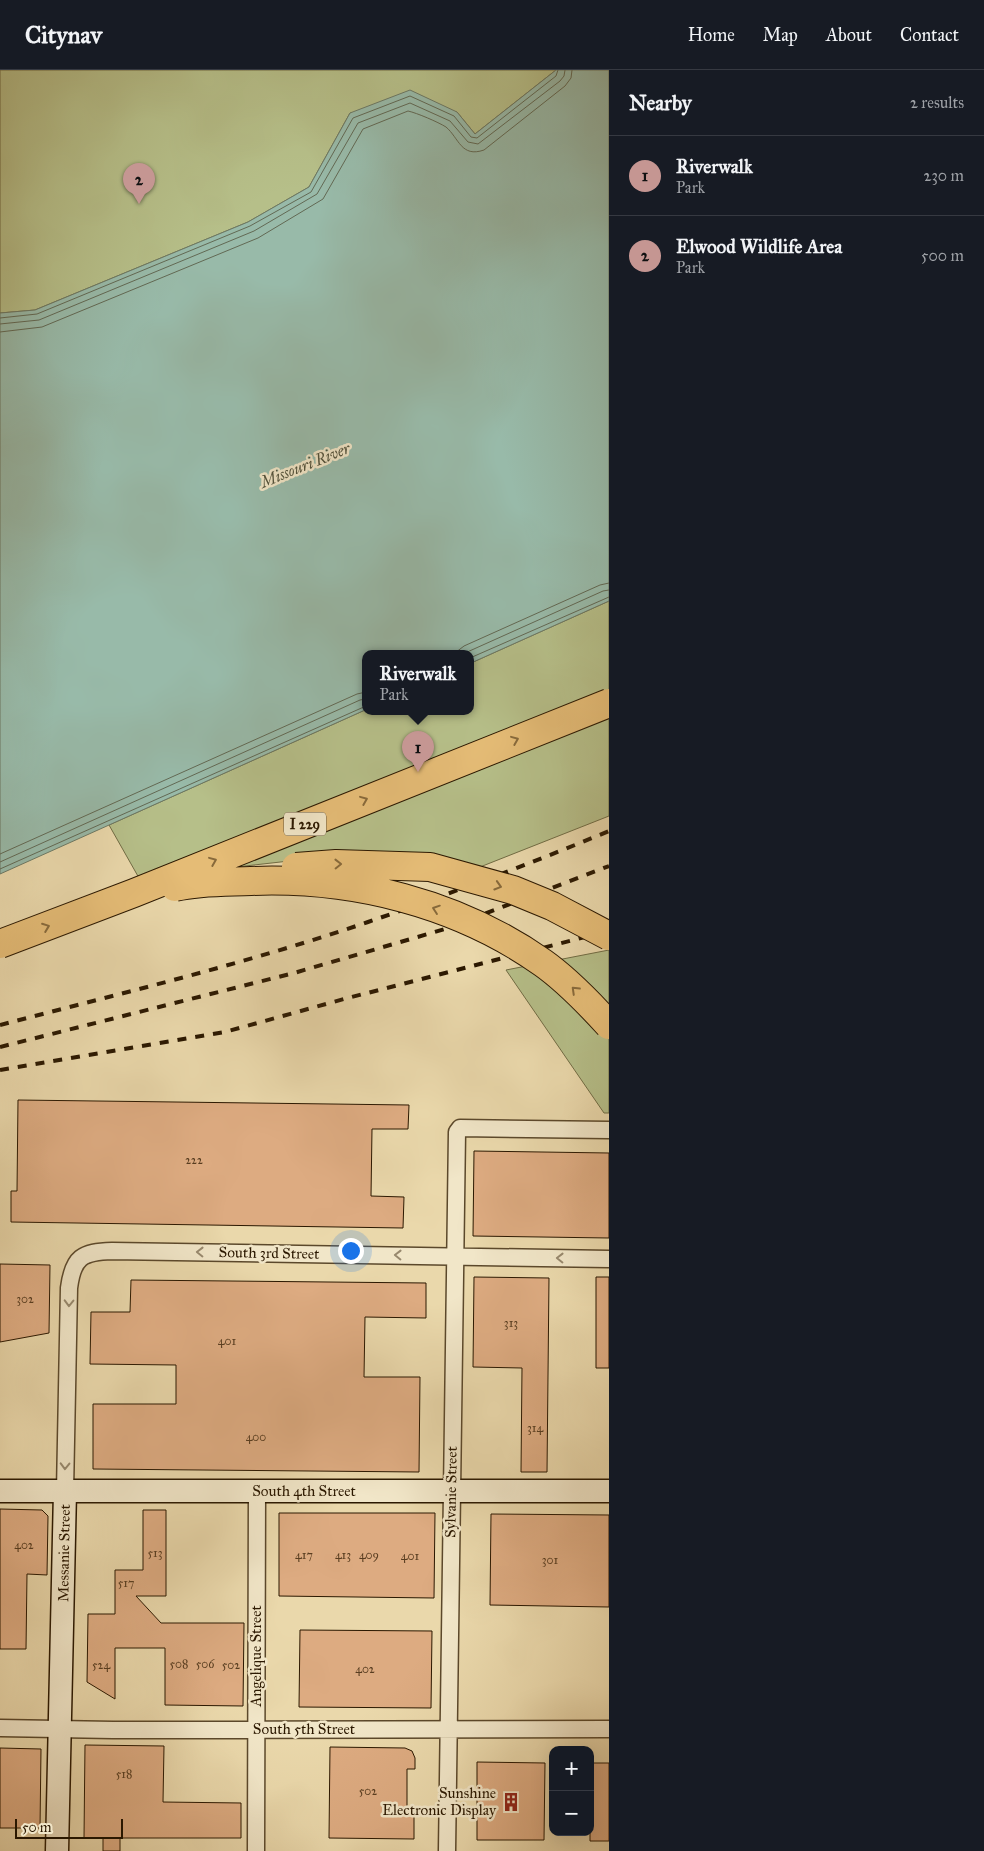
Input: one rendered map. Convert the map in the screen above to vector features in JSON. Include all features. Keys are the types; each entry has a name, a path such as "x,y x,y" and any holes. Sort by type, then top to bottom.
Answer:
{"highway":[{"name":"I 229","path":"0,944 134,893 609,702"},
{"path":"134,893 213,881 272,869 336,864 430,868 513,890 552,906 609,936"},
{"path":"105,904 190,883 266,880 313,881 367,888 450,914 513,944 543,963 563,979 609,1025"}],"main road":[{"name":"South 4th Street","path":"0,1491 609,1491"},
{"name":"Messanie Street","path":"57,1851 65,1491"}],"street":[{"name":"Sylvanie Street","path":"447,1851 447,1728 457,1132 460,1128 609,1130"},
{"name":"South 3rd Street","path":"80,1257 96,1252 112,1251 609,1259"},
{"name":"Messanie Street","path":"65,1491 69,1288 73,1268 80,1257"},
{"name":"Angelique Street","path":"256,1851 257,1491"},
{"name":"South 5th Street","path":"0,1728 256,1730 609,1729"}],"green space":[{"path":"0,70 556,70 475,134 457,112 350,113 309,187 248,222 35,310 0,313"},
{"path":"609,601 609,816 480,867 307,859 139,878 109,825 362,711 362,715 474,715 474,662"},
{"path":"609,950 609,1113 604,1113 506,970"}],"water":[{"name":"Missouri River","path":"556,70 609,70 609,601 474,662 474,650 362,650 362,711 0,874 0,313 35,310 248,222 309,187 350,113 410,90 457,112 475,134"}],"building":[{"path":"18,1100 409,1105 408,1129 372,1129 371,1196 404,1197 403,1228 11,1222 11,1191 17,1191"},
{"path":"474,1151 609,1153 609,1238 473,1236"},
{"path":"0,1264 50,1265 49,1333 0,1342"},
{"path":"474,1277 549,1278 547,1472 521,1472 522,1368 473,1367"},
{"path":"596,1277 609,1277 609,1368 596,1368"},
{"path":"131,1280 426,1283 426,1318 365,1317 364,1377 420,1377 419,1472 93,1469 93,1404 176,1404 176,1365 90,1364 91,1312 130,1312"},
{"path":"0,1509 42,1510 48,1516 47,1575 27,1574 26,1649 0,1649"},
{"path":"143,1510 166,1510 166,1596 136,1596 161,1623 244,1623 243,1706 165,1705 165,1648 115,1648 115,1699 87,1682 88,1614 115,1614 115,1570 143,1570"},
{"path":"279,1513 435,1513 434,1598 279,1596"},
{"path":"491,1514 609,1515 609,1607 490,1605"},
{"path":"300,1630 432,1631 431,1708 299,1707"},
{"path":"85,1745 164,1746 163,1802 241,1803 241,1838 120,1838 120,1851 103,1851 103,1838 84,1838"},
{"path":"330,1747 405,1748 412,1751 415,1758 415,1769 407,1769 407,1814 414,1814 414,1839 329,1838"},
{"path":"0,1748 41,1749 40,1828 0,1828"},
{"name":"Sunshine Electronic Display","path":"477,1762 545,1763 544,1840 477,1840"},
{"path":"594,1763 609,1763 609,1841 590,1841 590,1836 594,1836"}],"railway":[{"path":"0,1025 185,977 323,937 459,890 609,831"},
{"path":"0,1047 294,973 445,929 609,866"},
{"path":"0,1070 225,1032 344,999 585,937 609,928"}],"place":[{"name":"Elwood Wildlife Area","path":"139,204"},
{"name":"Riverwalk","path":"418,772"},
{"name":"Sunshine Electronic Display","path":"511,1802"}]}
